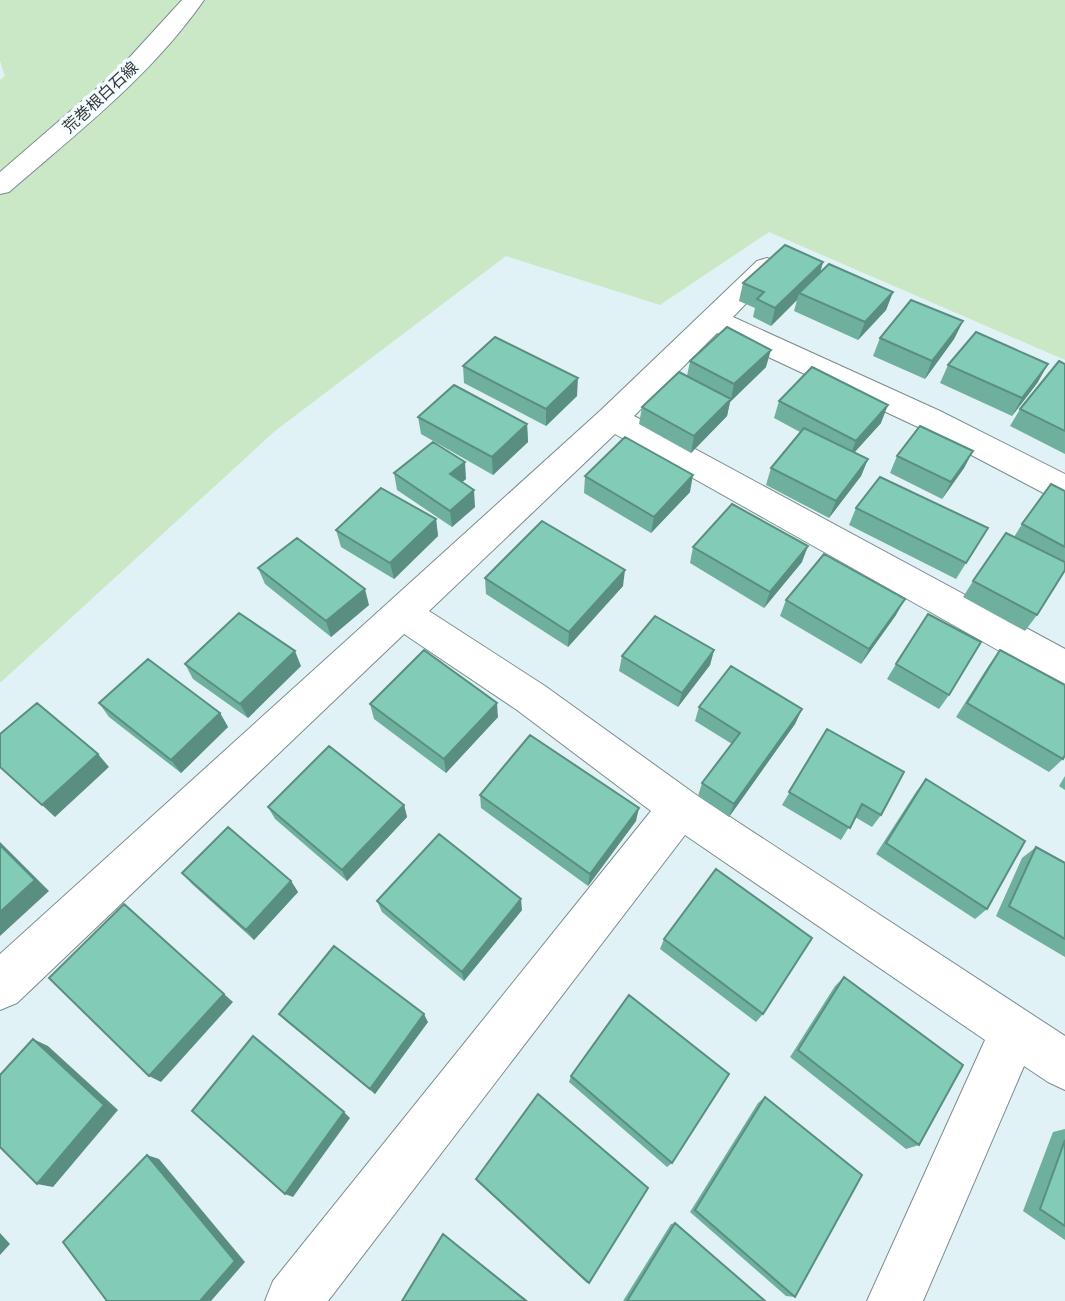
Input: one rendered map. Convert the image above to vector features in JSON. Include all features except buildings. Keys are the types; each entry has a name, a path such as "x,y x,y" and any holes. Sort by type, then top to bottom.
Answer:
{"street":[{"name":"荒巻根白石線","path":"0,186 95,105 175,24 193,0"},
{"path":"0,986 612,418 767,267"},
{"path":"715,320 929,419 1065,489"},
{"path":"612,418 820,536 1065,668"},
{"path":"402,613 531,698 680,808 1065,1065"},
{"path":"293,1301 680,808"},
{"path":"895,1301 1015,1030"}],"green space":[{"path":"0,0 1065,0 1065,360 769,232 660,305 506,256 275,431 0,683 0,80 5,76 0,61"}]}
